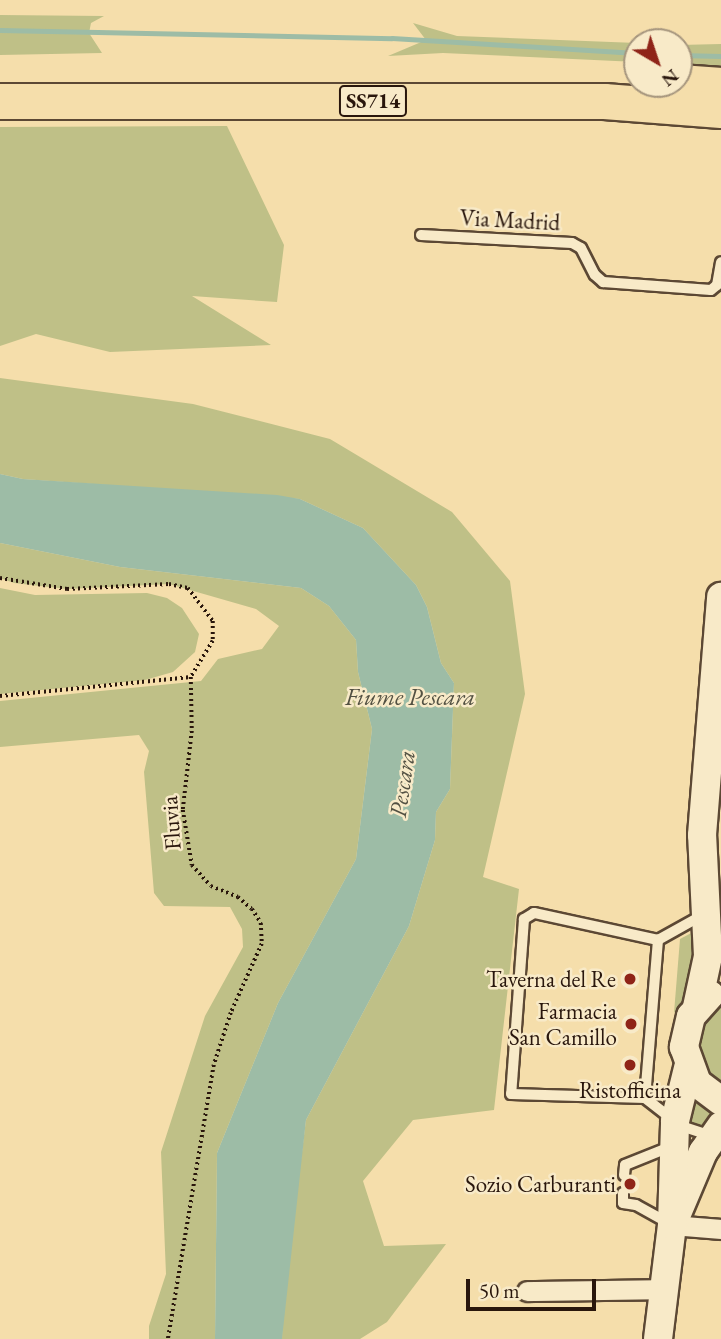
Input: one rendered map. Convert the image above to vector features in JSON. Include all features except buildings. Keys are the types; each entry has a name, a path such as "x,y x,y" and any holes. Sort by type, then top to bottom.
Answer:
{"highway":[{"name":"SS714","path":"0,77 623,79"},
{"path":"693,83 721,85"},
{"name":"SS714","path":"0,101 604,102 721,110"}],"main road":[{"path":"658,1339 672,1225 675,1134 688,1068 684,1037 697,1007 708,956 708,913 703,870 704,785 721,597"},
{"path":"708,913 721,943"},
{"path":"697,1007 721,989"},
{"path":"688,1068 703,1089 721,1101"},
{"path":"672,1225 716,1131"}],"street":[{"path":"672,1225 721,1228"},
{"path":"527,1291 663,1289"}],"lane":[{"name":"Via Madrid","path":"421,235 572,243 581,248 595,275 603,282 710,290 718,285 721,262"},
{"path":"645,1098 510,1094 524,919 534,914 658,940 708,913"},
{"path":"658,940 645,1098 675,1134"},
{"path":"624,1175 625,1165 675,1134 716,1131"},
{"path":"623,1193 623,1203 636,1205 672,1225"}],"path":[{"path":"0,578 67,589 169,584 188,589 213,621 213,641 191,677 0,696"},
{"name":"Fluvia","path":"168,1339 214,1065 231,1013 262,944 261,923 252,909 239,897 211,886 192,864 183,810 192,731 191,677"}],"green space":[{"path":"0,15 104,16 91,23 89,33 102,53 0,55"},
{"path":"413,23 457,36 623,42 623,61 443,53 388,56 426,40"},
{"path":"721,44 721,72 693,69 693,45"},
{"path":"227,126 284,245 277,302 192,296 271,345 110,352 36,334 0,346 0,127"},
{"path":"0,378 193,404 330,439 452,512 510,581 525,694 483,877 519,889 494,1110 413,1120 363,1181 384,1246 446,1244 387,1322 360,1339 282,1339 283,1301 306,1120 409,926 435,840 436,812 450,789 454,683 441,663 427,607 416,585 363,528 300,499 23,479 0,474"},
{"path":"0,543 120,567 301,588 329,606 356,640 358,672 372,729 356,859 278,1003 217,1153 215,1339 149,1339 149,1326 166,1274 161,1152 205,1016 243,947 242,929 230,907 164,906 154,893 144,772 149,751 139,735 0,747 0,701 201,681 218,659 262,649 279,626 256,609 169,584 67,589 14,583 0,578"},
{"path":"0,588 35,595 147,593 167,598 182,608 199,634 195,652 173,672 145,680 0,694"},
{"path":"697,930 691,989 674,1013 680,939"},
{"path":"721,1002 721,1088 699,1064 697,1033"},
{"path":"689,1092 721,1115 704,1127 685,1122"}],"water":[{"name":"Fiume Pescara","path":"0,474 23,479 277,495 300,499 363,528 416,585 427,607 441,663 454,683 450,789 436,812 435,840 409,926 306,1120 282,1339 215,1339 217,1153 278,1003 356,859 372,729 358,672 356,640 329,606 301,588 120,567 0,543"}],"waterway":[{"path":"0,30 392,38 623,52"},
{"path":"693,55 721,56"}],"place":[{"name":"Taverna del Re","path":"630,979"},
{"name":"Farmacia San Camillo","path":"631,1024"},
{"name":"Ristofficina","path":"630,1065"},
{"name":"Sozio Carburanti","path":"630,1184"}],"water label":[{"name":"Pescara","path":"402,784"}]}
